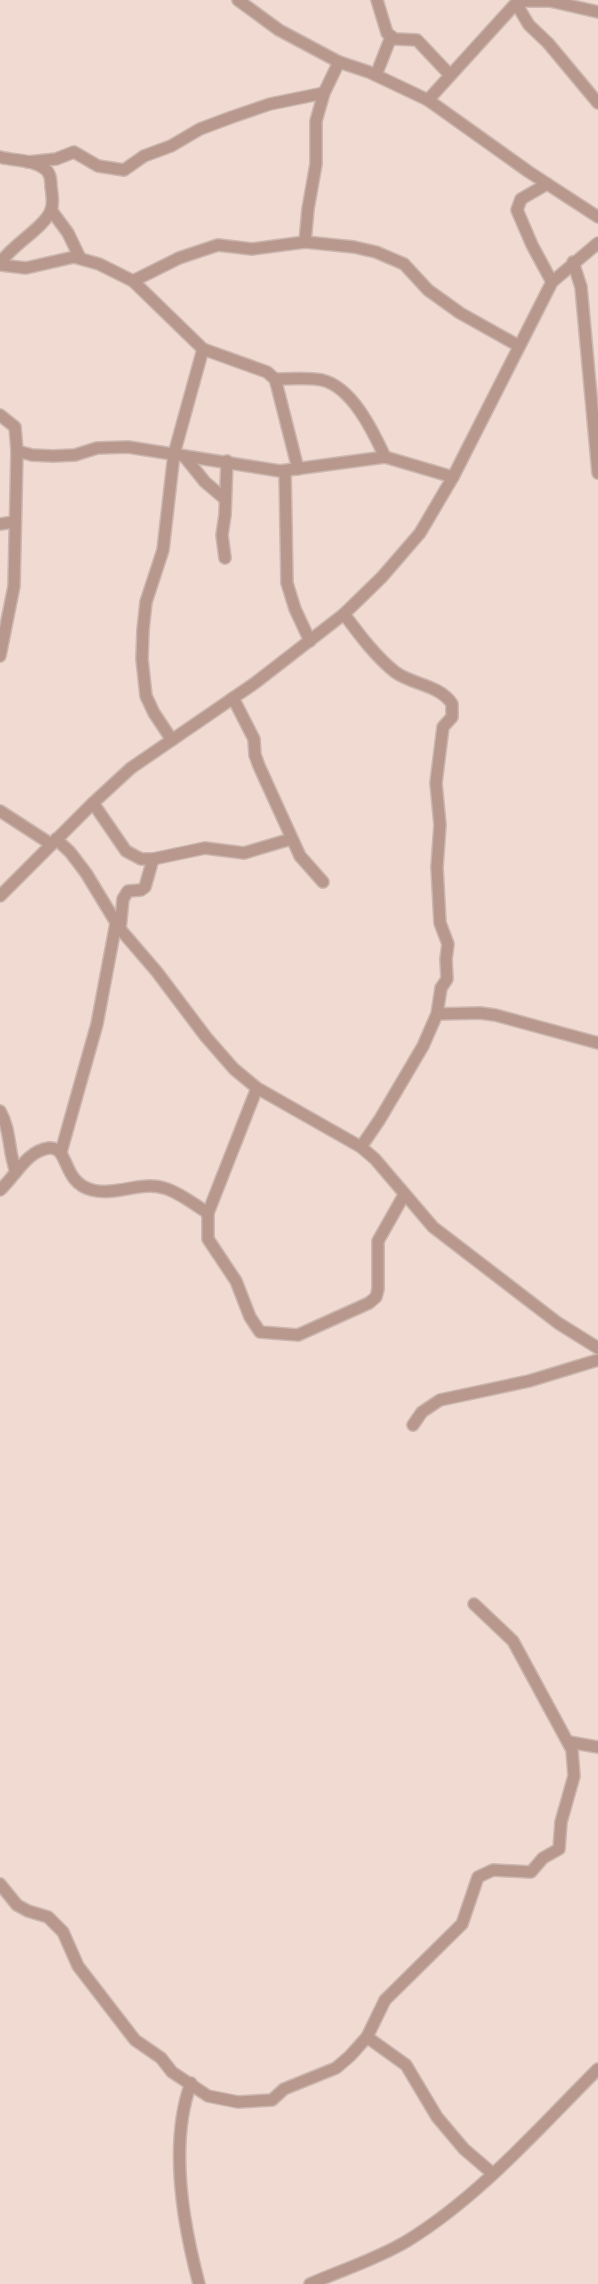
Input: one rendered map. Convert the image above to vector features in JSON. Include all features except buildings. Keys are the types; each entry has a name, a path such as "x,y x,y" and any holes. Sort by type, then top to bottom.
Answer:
{"street":[{"path":"238,0 279,30 339,62 376,75 428,100 546,184 598,217"},
{"path":"377,0 382,23 391,38"},
{"path":"428,100 518,1 550,1 598,12"},
{"path":"518,1 520,10 529,24 548,43 598,103"},
{"path":"376,75 391,38"},
{"path":"391,38 417,40 450,75"},
{"path":"305,242 308,209 316,164 316,122 324,93 339,62"},
{"path":"28,162 56,159 74,152 104,168 124,170 144,156 232,117 270,104 324,93"},
{"path":"0,157 41,166 50,175 51,210 45,220 14,246 0,264 26,268 68,258 80,258 133,281 203,349 254,366 275,379 320,380 340,390 354,402 374,435 384,457"},
{"path":"546,184 521,199 517,210 532,245 552,282"},
{"path":"51,210 68,233 80,258"},
{"path":"133,281 179,258 214,246 252,249 305,242 354,247 376,252 404,264 428,290 460,313 519,346"},
{"path":"0,896 53,842 131,768 233,698 310,641 344,614 382,577 420,533 453,476 552,282 573,262 598,243"},
{"path":"573,262 581,288 583,325 596,405 598,473"},
{"path":"172,740 154,713 146,696 142,659 146,602 163,550 179,455 203,349"},
{"path":"275,379 298,469"},
{"path":"0,415 15,427 17,451 14,586 6,601 0,656"},
{"path":"17,451 32,455 54,456 75,455 97,448 128,447 286,471 384,457 453,476"},
{"path":"179,455 205,482 225,499"},
{"path":"225,558 222,535 225,520 227,461"},
{"path":"286,471 286,583 295,609 310,641"},
{"path":"0,524 14,522"},
{"path":"344,614 373,650 395,671 441,692 452,704 452,718 443,727 436,776 440,826 437,867 440,923 448,944 446,959 448,977 440,993 437,1014 411,1067 361,1147"},
{"path":"233,698 254,739 255,755 292,839 303,861 324,882"},
{"path":"93,803 126,851 141,859 153,860 205,848 244,853 292,839"},
{"path":"0,811 70,852 86,873 118,926 158,972 206,1037 234,1069 256,1088 361,1147 375,1159 432,1226 552,1318 598,1348"},
{"path":"153,860 143,889 130,890 124,896 98,1024 61,1152 71,1178 79,1185 92,1191 166,1188 208,1213"},
{"path":"437,1014 485,1013 598,1044"},
{"path":"256,1088 208,1213 208,1239 236,1281 256,1328 260,1332 298,1335 369,1303 376,1297 380,1278 378,1242 404,1195"},
{"path":"0,1111 7,1124 10,1156 16,1172"},
{"path":"0,1190 31,1156 42,1150 56,1149 61,1152"},
{"path":"413,1426 429,1406 440,1400 529,1381 598,1360"},
{"path":"0,1884 17,1905 51,1919 66,1937 78,1966 127,2032 161,2058 172,2072 213,2098 238,2102 272,2100 284,2090 336,2068 367,2038 385,2000 462,1924 478,1877 487,1872 504,1869 531,1872 543,1858 557,1852 561,1822 574,1776 574,1755 569,1742 513,1641 474,1604"},
{"path":"569,1742 598,1747"},
{"path":"367,2038 406,2065 441,2122 464,2149 492,2173"},
{"path":"310,2284 336,2279 406,2241 449,2212 544,2126 598,2069"},
{"path":"191,2083 182,2112 181,2173 189,2246 199,2284"}]}
